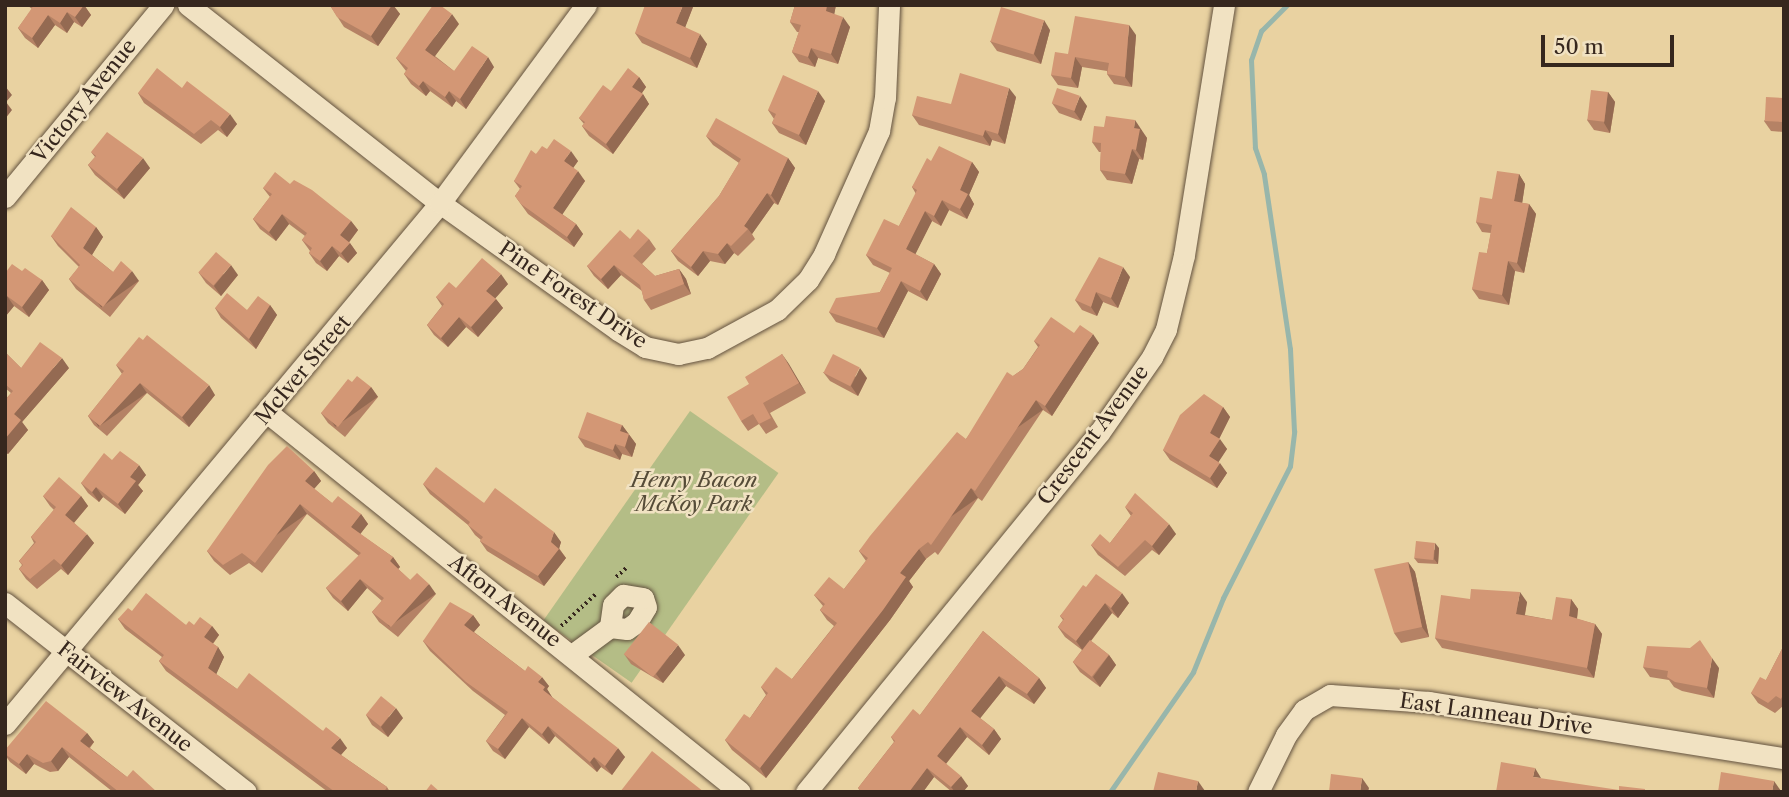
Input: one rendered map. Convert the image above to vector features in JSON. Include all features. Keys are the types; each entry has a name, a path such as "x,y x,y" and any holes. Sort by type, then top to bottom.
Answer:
{"street":[{"name":"Victory Avenue","path":"5,197 163,5"},
{"name":"Pine Forest Drive","path":"188,5 440,203 645,347 678,354 707,348 792,299 824,254 879,131 885,98 889,5"},
{"name":"McIver Street","path":"5,724 268,413 440,203 586,5"},
{"name":"Crescent Avenue","path":"806,792 1099,433 1152,357 1166,328 1184,256 1224,5"},
{"name":"Afton Avenue","path":"268,413 572,654 740,792"},
{"name":"Fairview Avenue","path":"5,603 246,792"},
{"path":"572,654 610,627"},
{"name":"East Lanneau Drive","path":"1258,792 1286,735 1304,710 1330,695 1429,702 1784,758"}],"path":[{"path":"556,631 577,608"}],"green space":[{"name":"Henry Bacon McKoy Park","path":"690,411 778,473 632,683 543,621"}],"building":[{"path":"34,5 84,5 75,17 67,12 60,23 48,15 32,38 18,28"},
{"path":"392,5 371,36 337,17 331,7"},
{"path":"433,5 440,5 452,14 425,50 454,71 472,46 488,57 460,99 449,91 445,97 423,81 419,86 404,74 408,68 396,58"},
{"path":"645,5 683,5 676,23 700,34 690,58 635,33"},
{"path":"795,5 827,5 826,11 843,17 831,54 811,48 808,57 792,52 801,25 790,22"},
{"path":"1001,7 1044,20 1034,55 990,41"},
{"path":"1075,16 1129,25 1125,77 1107,74 1109,63 1075,57 1071,78 1051,75 1055,52 1068,54"},
{"path":"157,68 182,88 187,81 230,114 220,127 211,120 194,134 138,93"},
{"path":"628,68 639,77 632,87 643,94 606,144 582,126 585,122 579,118 603,85 611,91"},
{"path":"960,73 1009,88 998,134 985,130 983,136 912,115 917,96 951,104"},
{"path":"783,75 818,91 799,135 772,123 776,114 768,110"},
{"path":"1057,88 1080,96 1074,111 1052,103"},
{"path":"1591,90 1608,92 1604,122 1587,120"},
{"path":"1766,97 1784,98 1783,122 1765,121"},
{"path":"1106,116 1135,120 1134,128 1140,129 1136,150 1132,149 1125,174 1100,170 1101,143 1092,142 1094,126 1104,127"},
{"path":"716,118 788,158 771,195 767,193 744,226 748,229 731,246 727,243 718,254 703,251 691,267 671,251 719,196 741,159 706,136"},
{"path":"107,132 143,158 117,189 88,165 96,156 91,152"},
{"path":"554,139 571,151 564,161 578,171 553,208 576,224 567,237 521,204 515,196 522,186 514,181 531,150 536,154 542,146 547,149"},
{"path":"939,146 972,162 960,190 968,194 960,209 942,200 934,216 925,211 906,249 934,264 920,291 901,281 877,328 829,312 836,298 880,292 892,268 866,255 884,219 899,226 917,190 912,187 927,158 931,161"},
{"path":"1497,171 1519,174 1514,201 1529,204 1517,263 1508,261 1502,295 1472,289 1479,252 1487,253 1492,225 1476,222 1480,197 1492,199"},
{"path":"275,172 290,184 294,180 312,190 351,221 340,235 350,243 341,253 332,246 320,261 309,253 312,248 302,240 307,233 282,214 269,232 253,219 272,194 263,188"},
{"path":"71,207 96,227 83,248 113,272 121,261 132,271 103,307 69,279 80,265 51,236"},
{"path":"638,229 649,239 633,256 655,276 679,269 684,284 644,300 640,285 614,265 601,279 587,266 620,230 630,239"},
{"path":"216,252 231,265 213,285 198,272"},
{"path":"1099,257 1123,267 1111,298 1096,292 1091,307 1075,300"},
{"path":"482,258 501,274 486,291 496,299 471,327 459,317 441,338 427,325 444,304 436,297 449,282 456,288"},
{"path":"12,264 22,271 25,268 42,280 22,307 7,296 5,298 5,271"},
{"path":"227,293 247,310 258,296 270,305 249,339 215,308"},
{"path":"1051,317 1074,333 1080,325 1093,334 1045,406 1036,400 975,491 971,488 931,545 928,542 919,549 900,573 906,577 883,610 760,768 725,740 744,714 750,718 768,693 761,687 776,667 792,679 837,623 820,610 825,604 814,595 829,577 844,589 868,558 859,551 870,536 957,432 966,439 1007,372 1013,376 1023,369 1040,345 1034,341"},
{"path":"147,335 209,385 182,417 140,383 100,426 88,416 124,371 116,365 139,337 143,340"},
{"path":"40,342 62,358 14,414 21,420 5,439 5,400 13,391 5,384 5,352 21,368"},
{"path":"782,354 799,383 763,403 771,418 759,424 753,414 741,421 727,397 749,384 745,377"},
{"path":"833,354 860,368 850,386 823,373"},
{"path":"357,376 371,387 338,427 321,413 348,379 352,382"},
{"path":"1204,394 1223,407 1210,433 1220,439 1209,456 1220,463 1210,478 1163,450 1180,415"},
{"path":"587,412 622,425 620,431 629,434 625,447 615,444 613,450 578,437"},
{"path":"287,446 314,471 305,481 332,503 338,496 361,514 351,527 393,557 390,561 410,580 417,573 429,584 391,627 372,612 384,598 360,579 341,601 326,588 361,553 300,504 255,563 242,553 223,565 207,551 268,465"},
{"path":"120,451 139,465 130,477 136,481 118,504 96,487 92,492 81,483 104,453 112,460"},
{"path":"436,467 484,503 495,488 554,532 551,542 559,549 538,576 480,541 483,537 468,525 470,522 423,484"},
{"path":"59,477 81,496 65,515 87,534 61,565 54,559 30,579 19,569 23,565 19,561 36,542 31,537 56,507 43,496"},
{"path":"1135,493 1169,524 1152,546 1145,540 1118,567 1091,545 1100,534 1110,543 1133,513 1125,507"},
{"path":"1416,541 1435,543 1433,560 1414,558"},
{"path":"1408,562 1422,627 1394,633 1374,569"},
{"path":"1096,574 1122,593 1111,608 1105,603 1076,641 1058,627 1064,619 1060,616 1083,585 1086,587"},
{"path":"1471,589 1520,592 1516,614 1552,620 1556,597 1571,599 1569,616 1595,624 1587,668 1435,638 1441,595 1470,599"},
{"path":"146,593 186,625 189,621 194,625 200,617 212,626 204,637 218,647 208,668 237,689 249,673 323,731 326,727 340,738 331,748 387,787 384,792 335,792 159,661 164,655 118,619 128,608 132,611"},
{"path":"450,602 473,615 464,625 525,671 528,666 542,677 538,682 545,687 543,690 618,748 605,766 594,757 590,762 548,726 542,734 522,718 498,749 486,741 508,712 466,682 423,641"},
{"path":"649,622 678,645 653,677 624,654"},
{"path":"983,631 1039,678 1027,694 999,676 971,711 994,729 982,745 960,727 937,756 961,776 951,787 927,768 909,792 862,792 858,788 895,741 891,737 913,709 920,715"},
{"path":"1090,640 1109,655 1092,677 1073,662"},
{"path":"1700,640 1712,658 1707,688 1675,682 1667,677 1668,671 1643,667 1647,646 1690,648"},
{"path":"1784,645 1784,693 1781,699 1776,696 1768,703 1751,693 1760,677 1766,680"},
{"path":"381,696 396,708 381,727 366,715"},
{"path":"46,701 87,733 80,741 127,777 133,770 157,792 119,792 62,747 51,761 43,763 27,754 19,764 5,754 5,750"},
{"path":"652,751 704,792 620,792"},
{"path":"1501,762 1535,768 1533,777 1619,790 1619,786 1645,789 1645,792 1496,792"},
{"path":"1158,772 1198,781 1196,792 1153,792"},
{"path":"1721,772 1774,781 1772,792 1718,792"},
{"path":"1331,774 1362,778 1360,792 1329,792"},
{"path":"431,784 440,792 425,792"}],"waterway":[{"path":"1110,792 1193,672 1223,598 1290,466 1294,431 1290,349 1264,174 1255,148 1251,60 1261,31 1287,5"}]}
